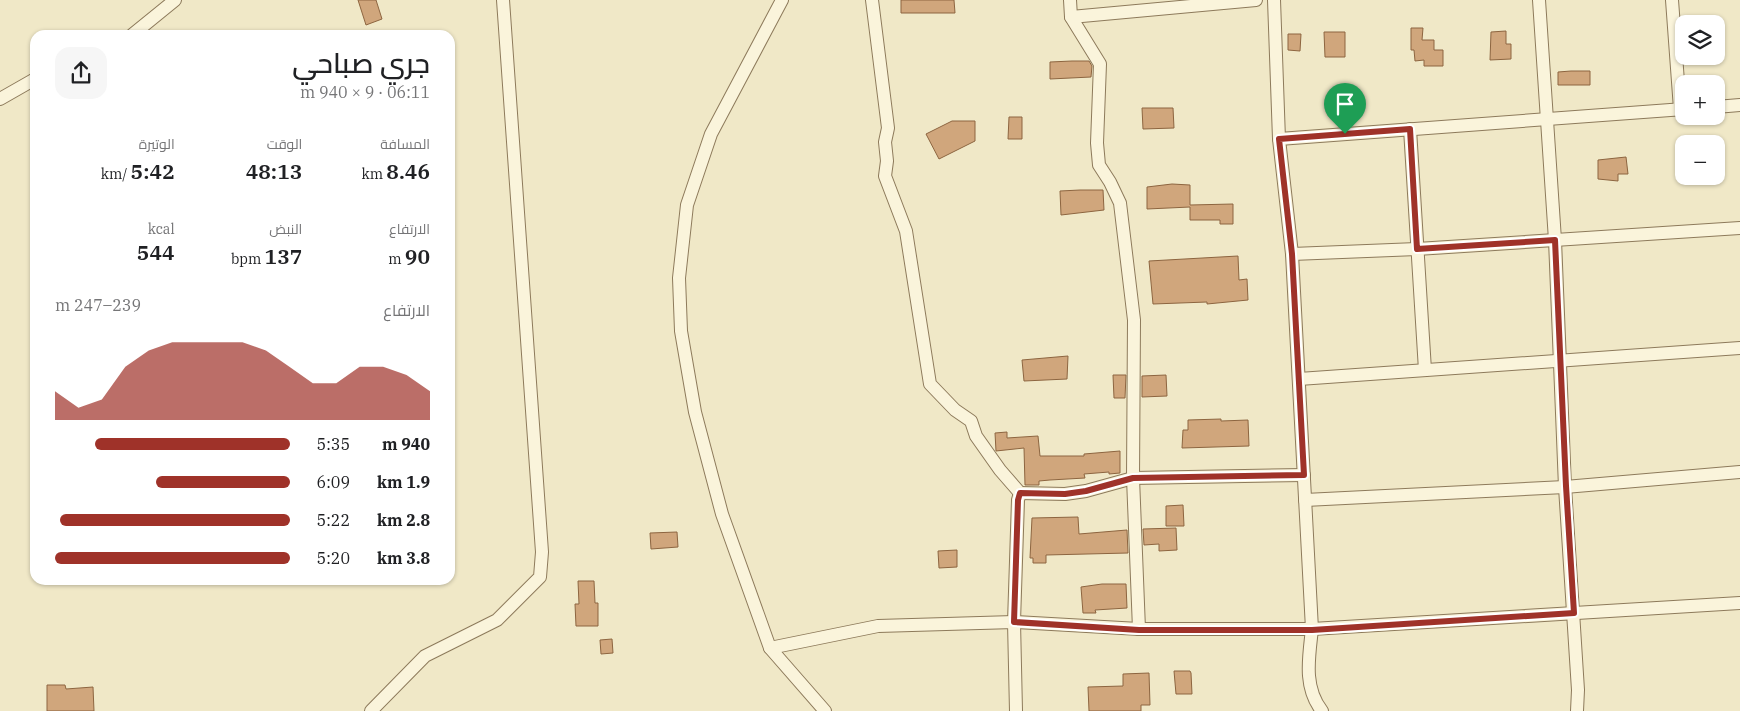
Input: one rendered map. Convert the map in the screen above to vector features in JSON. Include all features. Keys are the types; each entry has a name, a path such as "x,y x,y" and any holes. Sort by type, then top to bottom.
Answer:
{"street":[{"path":"138,30 175,0"},
{"path":"371,711 425,656 497,620 540,577 542,552 503,0"},
{"path":"782,0 711,134 687,205 679,278 681,331 695,412 722,514 770,648 825,711"},
{"path":"872,0 888,128 885,176 906,231 930,384 954,410 971,421 976,436 1000,470 1020,493 1065,494 1086,491 1133,478 1304,475"},
{"path":"1070,0 1071,17 1100,64 1097,143 1099,165 1120,203 1134,320 1133,478 1139,630"},
{"path":"1071,17 1256,0"},
{"path":"1274,0 1279,139 1292,254 1312,630 1308,672 1312,693 1322,711"},
{"path":"1539,0 1555,240 1566,486 1578,690 1576,711"},
{"path":"1672,0 1679,75"},
{"path":"0,99 30,81"},
{"path":"1725,106 1740,105"},
{"path":"1279,139 1675,109"},
{"path":"1410,129 1425,370"},
{"path":"1292,254 1417,249 1740,228"},
{"path":"1299,379 1740,348"},
{"path":"1305,500 1566,486 1740,472"},
{"path":"1016,711 1014,622 1018,500 1020,493"},
{"path":"770,648 878,626 1014,622 1139,630 1312,630 1740,603"}],"building":[{"path":"358,0 376,0 382,19 366,25"},
{"path":"901,0 954,0 955,13 901,13"},
{"path":"1411,28 1423,28 1422,40 1434,40 1434,50 1443,50 1443,66 1424,66 1424,60 1415,61 1414,50 1411,50"},
{"path":"1506,31 1506,44 1511,44 1511,59 1490,60 1491,32"},
{"path":"1324,32 1345,32 1345,57 1325,57"},
{"path":"1288,34 1301,34 1300,51 1288,50"},
{"path":"1089,61 1092,66 1091,77 1050,79 1050,62"},
{"path":"1590,71 1590,85 1558,85 1558,72"},
{"path":"1142,108 1173,108 1174,128 1143,129"},
{"path":"1009,117 1022,117 1022,139 1008,139"},
{"path":"952,121 975,121 975,141 939,159 926,134"},
{"path":"1626,157 1628,174 1618,174 1618,181 1598,179 1598,160"},
{"path":"1172,184 1190,185 1190,205 1233,204 1233,224 1220,224 1220,220 1190,220 1190,207 1147,209 1147,187"},
{"path":"1103,190 1104,210 1061,215 1060,191"},
{"path":"1238,256 1239,280 1247,279 1248,300 1207,304 1207,302 1153,304 1149,261"},
{"path":"1068,356 1067,379 1024,381 1022,360"},
{"path":"1113,375 1126,375 1125,398 1114,398"},
{"path":"1166,375 1167,396 1142,397 1142,376"},
{"path":"1221,419 1221,421 1248,420 1249,446 1182,448 1183,430 1188,430 1188,420"},
{"path":"1007,432 1007,438 1038,436 1040,456 1084,456 1084,454 1120,451 1120,473 1084,474 1085,478 1039,481 1039,485 1025,485 1024,448 996,451 995,433"},
{"path":"1183,505 1184,526 1166,526 1166,506"},
{"path":"1078,517 1079,534 1127,530 1128,553 1046,555 1046,563 1033,563 1033,558 1030,558 1032,518"},
{"path":"1176,528 1177,550 1159,551 1159,544 1144,545 1143,529"},
{"path":"677,532 678,547 651,549 650,533"},
{"path":"957,550 957,567 939,568 938,551"},
{"path":"578,581 594,581 595,603 598,603 598,626 576,626 575,604 579,604"},
{"path":"1102,584 1126,584 1127,608 1095,610 1096,613 1083,613 1081,587"},
{"path":"612,639 613,653 601,654 600,640"},
{"path":"1174,671 1190,671 1192,694 1176,694"},
{"path":"1149,673 1150,705 1141,705 1141,711 1089,711 1088,687 1123,686 1123,674"},
{"path":"47,685 65,685 66,689 93,687 94,711 47,711"}],"route":[{"path":"1410,129 1417,249 1555,240 1566,486 1574,613 1312,630 1139,630 1014,622 1018,500 1020,493 1065,494 1086,491 1133,478 1304,475 1292,254 1279,139 1345,134 1410,129"}]}
